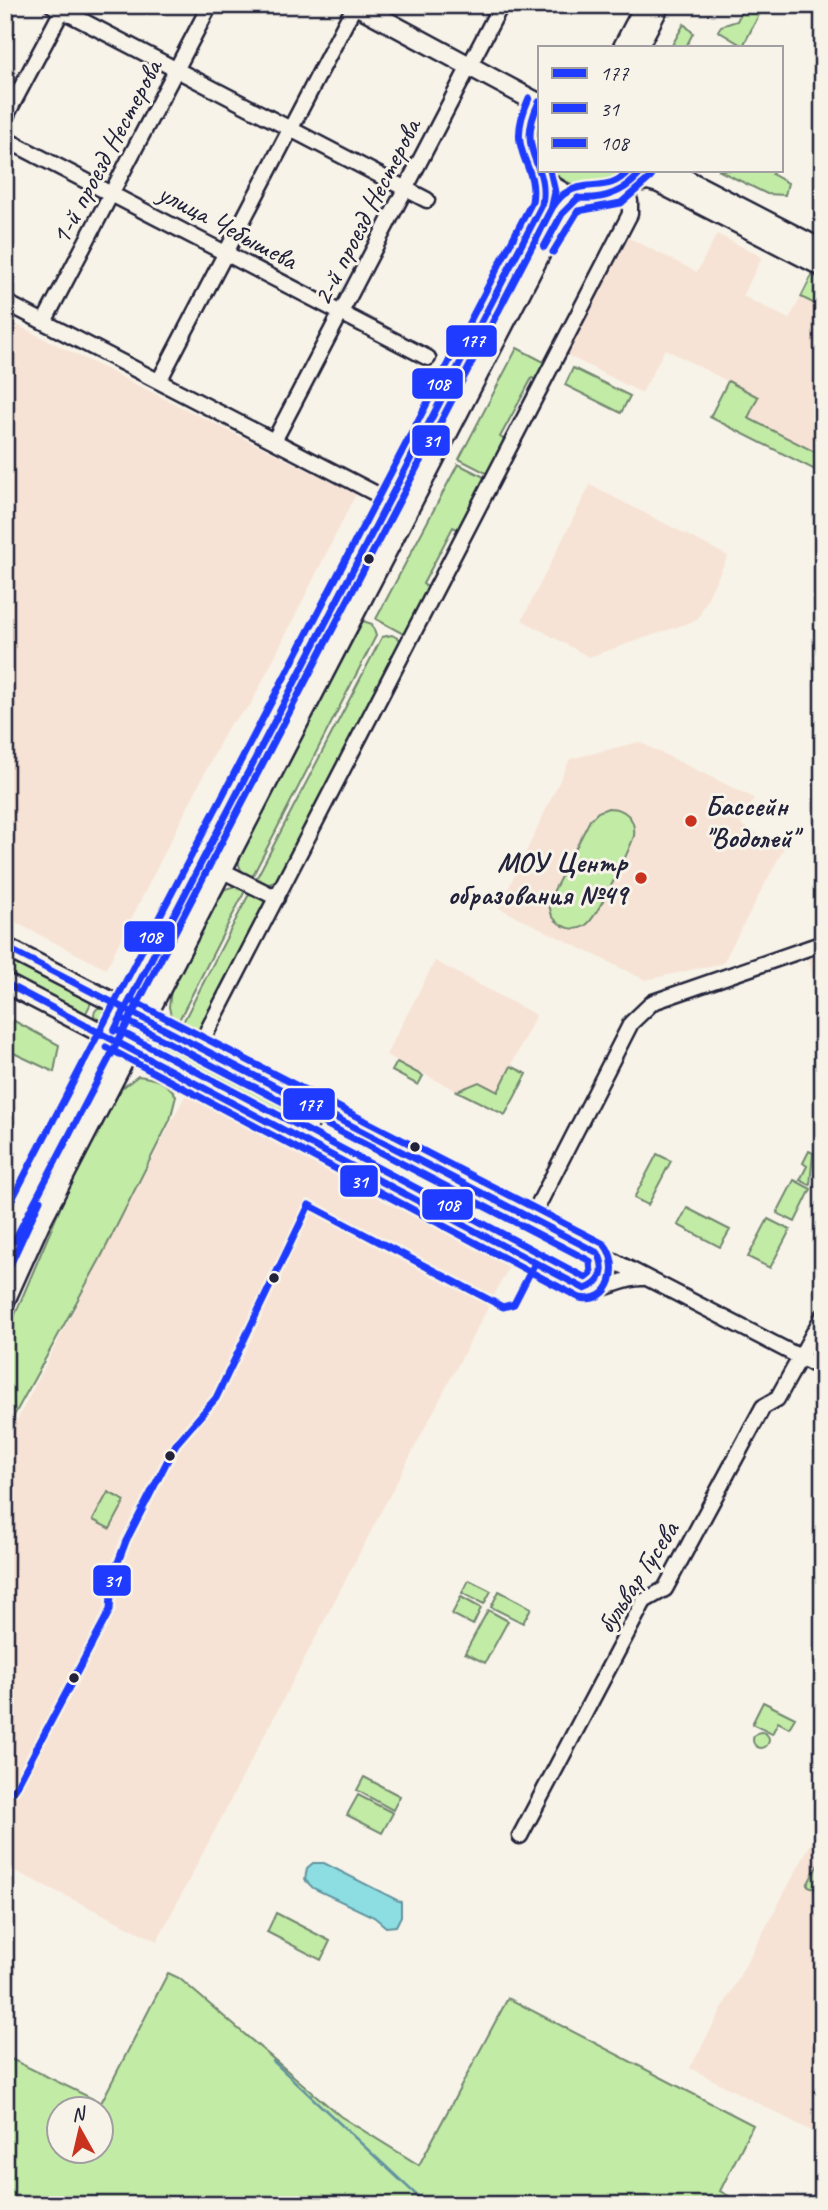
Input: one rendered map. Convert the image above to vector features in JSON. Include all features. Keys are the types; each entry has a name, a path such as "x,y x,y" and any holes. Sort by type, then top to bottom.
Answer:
{"main road":[{"path":"356,5 538,101"},
{"path":"624,46 645,5"},
{"path":"639,46 660,5"},
{"path":"538,104 531,120 528,145 538,169"},
{"path":"540,172 559,191 578,198 597,199 617,194 638,177 659,183 823,267"},
{"path":"672,172 823,250"},
{"path":"5,1237 532,226 544,199 544,179"},
{"path":"5,1301 40,1223 545,245 565,209 578,198"},
{"path":"5,947 126,1009"},
{"path":"5,983 111,1038"}],"street":[{"name":"1-й проезд Нестерова","path":"44,322 210,5"},
{"path":"159,381 356,5"},
{"name":"2-й проезд Нестерова","path":"274,441 501,5"},
{"path":"5,118 60,7 427,200"},
{"name":"улица Чебышева","path":"5,139 428,358"},
{"path":"199,1047 620,235 631,206 626,197 617,194"},
{"path":"5,302 390,501"},
{"path":"221,870 277,898"},
{"path":"531,1219 638,1013 653,1002 823,943"},
{"path":"126,1009 823,1369"},
{"path":"111,1038 584,1289 598,1290 621,1279 647,1279"},
{"path":"290,1134 301,1132 309,1122 309,1109 302,1100"},
{"path":"313,1146 308,1134 310,1123 319,1116 332,1116"},
{"path":"584,1289 595,1285 602,1276 603,1265 598,1253"},
{"name":"бульвар Гусева","path":"520,1836 644,1601 665,1589 763,1407 778,1398 823,1316"}],"shaded area":[{"path":"717,234 762,257 743,296 789,319 801,297 823,308 823,456 748,418 758,397 665,349 642,393 567,355 627,237 697,272"},
{"path":"5,319 356,494 250,706 229,725 106,969 5,917"},
{"path":"590,485 728,556 697,620 589,657 522,620"},
{"name":"МОУ Центр образования №49","path":"639,742 754,798 741,825 784,848 723,963 645,980 499,908 570,759"},
{"path":"823,948 823,981 813,976 806,954"},
{"path":"435,961 536,1015 498,1092 479,1082 457,1091 386,1055"},
{"path":"187,1092 510,1265 157,1941 5,1866 5,1443"},
{"path":"823,1821 823,2137 690,2068"}],"green space":[{"path":"745,5 764,5 743,46 718,31 721,26 737,21"},
{"path":"684,24 693,33 686,46 672,46"},
{"path":"554,172 629,172 612,184 591,188 580,187"},
{"path":"722,172 773,172 772,174 788,183 785,195 767,194"},
{"path":"812,275 823,280 823,308 801,297"},
{"path":"517,348 546,363 537,380 532,378 500,437 505,440 488,474 459,459"},
{"path":"573,368 630,396 621,413 565,385"},
{"path":"728,381 758,397 748,418 823,456 823,474 710,417"},
{"path":"458,464 486,478 459,530 453,527 423,584 429,588 405,635 376,619"},
{"path":"363,621 372,624 376,636 251,879 240,869 239,855"},
{"path":"392,635 401,640 280,875 275,882 266,885 255,881 382,637"},
{"path":"608,808 625,812 633,824 634,836 612,884 591,920 577,929 568,928 552,916 549,905 552,894 590,820 598,812"},
{"path":"239,885 247,887 179,1020 172,1021 169,1007 171,989 225,889"},
{"path":"254,892 267,900 198,1036 189,1038 178,1032 249,894"},
{"path":"5,956 92,1001 85,1015 5,973"},
{"path":"102,1007 110,1015 102,1023 94,1015"},
{"path":"5,1016 59,1045 54,1072 5,1049"},
{"path":"159,1040 297,1114 300,1126 294,1129 152,1055"},
{"path":"397,1062 423,1076 418,1085 392,1071"},
{"path":"511,1066 527,1074 505,1115 457,1091 479,1082 498,1092"},
{"path":"138,1076 160,1082 173,1091 176,1096 170,1120 99,1261 5,1432 5,1338 75,1173 121,1089"},
{"path":"809,1151 813,1153 810,1185 800,1180 807,1166 803,1163"},
{"path":"657,1154 671,1161 648,1205 634,1198"},
{"path":"794,1180 811,1189 795,1222 777,1213"},
{"path":"687,1208 730,1230 720,1247 678,1225"},
{"path":"768,1219 790,1230 770,1268 748,1257"},
{"path":"108,1492 125,1501 110,1529 93,1520"},
{"path":"469,1580 491,1591 484,1604 462,1593"},
{"path":"499,1591 531,1608 523,1623 491,1607"},
{"path":"461,1597 481,1608 473,1625 452,1614"},
{"path":"488,1610 508,1621 485,1663 465,1653"},
{"path":"763,1702 795,1718 789,1728 778,1722 772,1734 752,1724"},
{"path":"758,1732 764,1732 769,1740 767,1746 758,1748 753,1743 753,1737"},
{"path":"364,1777 400,1796 393,1810 357,1790"},
{"path":"358,1795 393,1813 382,1833 347,1815"},
{"path":"820,1861 823,1862 823,1893 807,1885"},
{"path":"276,1913 330,1941 321,1960 267,1932"},
{"path":"168,1973 179,1978 340,2116 419,2165 508,1998 753,2125 720,2191 745,2205 5,2205 5,2056 83,2094 46,2094 46,2164 116,2164 116,2094 106,2094"}],"water":[{"path":"313,1863 324,1863 401,1902 401,1916 396,1926 386,1927 374,1917 313,1888 305,1880 307,1868"}],"waterway":[{"path":"273,2061 427,2205"}],"transit line":[{"name":"108","path":"5,1213 532,202 531,176 523,156 519,132 529,98"},
{"name":"177","path":"538,105 530,134 538,168"},
{"name":"177","path":"114,1031 542,205 543,190 539,172"},
{"name":"31","path":"14,1241 551,210 555,192 550,172"},
{"name":"108","path":"535,242 553,207 563,195 577,188 607,184 627,172"},
{"name":"177","path":"578,198 597,198 614,193 641,172"},
{"name":"31","path":"553,252 578,211 621,203 651,177"},
{"name":"177","path":"544,247 562,214 578,198"},
{"name":"177","path":"5,947 598,1253 602,1265 601,1275 596,1283 585,1289 5,983"},
{"name":"31","path":"106,1047 580,1298 591,1299 606,1289 610,1281 612,1262 604,1244 131,1000"},
{"name":"108","path":"116,1029 586,1278 591,1274 590,1261 121,1018"},
{"name":"108","path":"5,1276 40,1200"},
{"name":"31","path":"14,1791 110,1610 112,1578 126,1541 176,1444 216,1398 309,1205 503,1307 514,1304 535,1263"}],"place":[{"name":"Бассейн \"Водолей\"","path":"691,821"},
{"name":"МОУ Центр образования №49","path":"641,878"}]}
